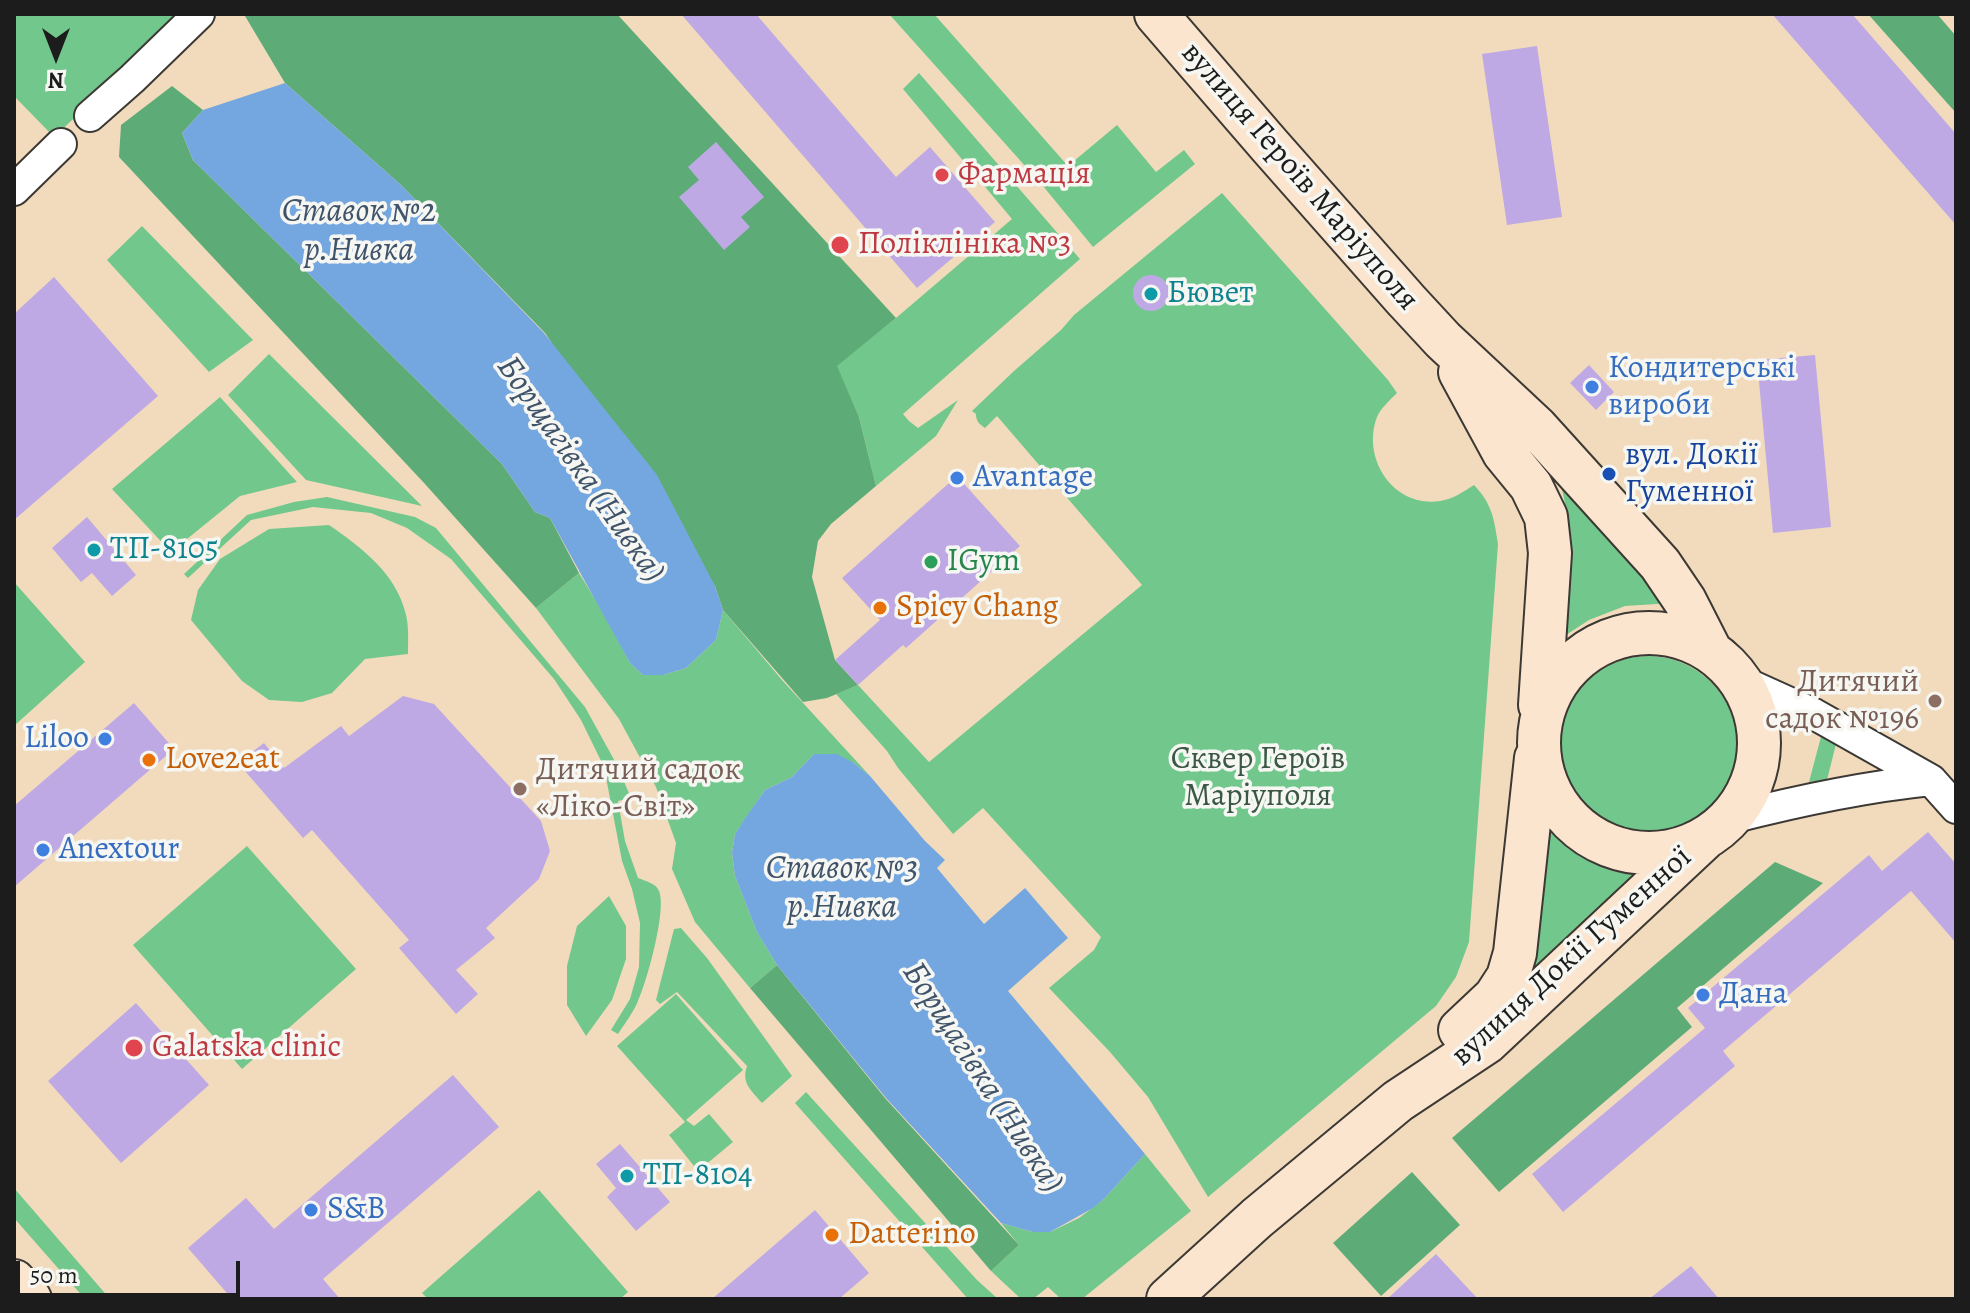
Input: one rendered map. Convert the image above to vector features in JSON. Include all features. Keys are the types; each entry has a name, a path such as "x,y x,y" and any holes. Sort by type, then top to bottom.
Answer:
{"street":[{"path":"90,116 199,14"},
{"name":"вулиця Героїв Маріуполя","path":"1156,14 1443,340 1536,427 1660,564 1685,601 1710,650"},
{"path":"14,190 61,144"},
{"name":"вулиця Героїв Маріуполя","path":"1443,340 1504,453 1531,486 1546,517 1550,553 1538,734"},
{"path":"1647,632 1680,637 1710,650 1741,681 1754,707 1760,737 1757,766 1747,794 1718,829 1668,852 1630,852 1594,839 1564,815 1545,782 1538,734 1561,675 1584,652 1614,638 1647,632"},
{"path":"1741,681 1814,714 1931,780 1956,808"},
{"name":"вулиця Докії Гуменної","path":"1398,1101 1469,1020 1495,997 1508,977 1515,953 1538,734"},
{"name":"вулиця Докії Гуменної","path":"1168,1299 1257,1218 1398,1101 1487,1042 1718,829 1810,798 1931,780"},
{"path":"14,1281 30,1299"}],"green space":[{"path":"14,14 185,14 54,137 14,96"},
{"path":"617,14 896,318 837,366 859,417 876,486 831,524 818,541 812,577 835,660 858,685 827,698 803,702 723,610 715,586 545,333 401,185 285,83 245,16"},
{"path":"889,14 934,14 1068,166 1117,125 1156,172 1184,150 1195,164 1093,247 1043,186"},
{"path":"1868,14 1937,14 1956,36 1956,113"},
{"path":"919,73 1080,259 903,414 918,428 958,400 936,436 876,486 859,417 836,366 1012,219 903,89"},
{"path":"172,86 203,110 182,133 193,160 502,464 535,512 550,518 579,573 536,608 425,484 119,157 121,125"},
{"name":"Сквер Героїв Маріуполя","path":"1222,193 1397,393 1377,417 1373,433 1378,464 1385,477 1408,497 1423,501 1449,499 1474,485 1491,512 1498,544 1469,942 1456,977 1436,1006 1208,1197 1148,1097 1049,988 1094,950 1101,937 983,808 953,834 887,751 836,694 858,685 929,762 1142,585 997,416 985,428 972,411 1074,315"},
{"path":"142,226 253,340 209,372 107,260"},
{"path":"269,354 422,506 306,480 228,395"},
{"path":"220,397 297,482 240,496 171,552 112,489"},
{"path":"1559,475 1673,603 1625,606 1589,620 1563,637 1568,518"},
{"path":"327,497 415,517 436,528 585,707 617,765 631,798 618,801 625,841 638,878 655,886 661,900 655,946 646,978 636,1005 618,1034 611,1030 630,999 639,967 640,923 622,861 604,767 581,720 554,679 451,559 407,528 371,513 313,507 251,520 188,578 184,574 247,515"},
{"path":"329,525 376,563 395,587 407,620 408,654 365,659 332,693 302,702 269,700 242,681 191,620 198,590 220,559 269,529"},
{"path":"579,573 630,663 643,675 663,675 686,668 716,640 723,610 870,776 854,763 814,754 792,777 765,790 735,834 732,853 735,876 757,932 777,965 750,988 695,922 672,869 676,843 656,787 619,719 536,608"},
{"path":"14,582 85,662 14,726"},
{"path":"1648,656 1682,663 1711,682 1730,711 1737,745 1730,779 1711,808 1682,827 1648,834 1614,827 1585,808 1566,779 1559,745 1566,711 1585,682 1614,663"},
{"path":"1822,733 1837,740 1827,780 1809,782"},
{"path":"1549,824 1569,849 1612,871 1650,877 1525,989"},
{"path":"247,846 356,969 242,1069 133,945"},
{"path":"1775,862 1823,883 1677,1008 1692,1027 1499,1192 1452,1138"},
{"path":"609,896 626,926 626,959 612,1000 586,1036 567,1005 567,966 577,926"},
{"path":"681,928 707,958 792,1076 762,1103 746,1082 747,1066 677,992 660,1004 656,1000 674,929"},
{"path":"777,965 885,1098 1019,1245 991,1271 750,988"},
{"path":"676,994 743,1070 686,1120 694,1126 709,1114 733,1142 698,1171 669,1135 685,1122 617,1046"},
{"path":"806,1092 977,1280 998,1299 968,1299 795,1103"},
{"path":"1145,1154 1191,1211 1082,1299 1061,1299 1048,1287 1033,1299 1021,1299 991,1271 1019,1245 1001,1223 1033,1232 1050,1232 1079,1218 1103,1200"},
{"path":"1412,1172 1460,1225 1381,1296 1333,1243"},
{"path":"14,1188 110,1299 85,1299 14,1218"},
{"path":"539,1190 628,1292 620,1299 428,1299 422,1293"}],"water":[{"name":"Ставок №2 р.Нивка","path":"285,83 401,185 544,333 657,475 715,586 723,610 716,640 686,668 663,675 643,675 630,663 550,518 535,512 502,464 193,160 182,133 203,110"},
{"name":"Ставок №3 р.Нивка","path":"814,754 837,754 870,776 945,860 937,868 984,924 1025,888 1068,938 1008,991 1145,1154 1103,1200 1050,1232 1033,1232 1001,1223 886,1098 777,965 757,932 735,876 732,853 735,834 765,790 792,777"}],"building":[{"path":"681,14 756,14 896,177 930,147 995,222 917,288"},
{"path":"1772,14 1852,14 1956,134 1956,225"},
{"path":"1537,46 1562,217 1507,225 1482,54"},
{"path":"716,142 764,197 741,217 750,227 724,250 679,197 699,180 688,167"},
{"name":"Бювет","path":"1151,275 1164,280 1169,293 1164,306 1151,311 1138,306 1133,293 1138,280"},
{"path":"54,277 158,396 14,520 14,314"},
{"path":"1815,355 1831,527 1773,533 1757,360"},
{"name":"Кондитерські вироби","path":"1589,365 1614,392 1596,410 1570,383"},
{"path":"957,476 1020,546 906,648 903,645 858,685 835,660 880,620 842,578"},
{"name":"ТП-8105","path":"87,517 136,575 112,596 92,573 81,582 52,548"},
{"path":"403,696 434,704 541,821 550,851 539,879 486,928 495,938 456,970 478,994 456,1014 399,948 409,940 312,830 303,838 238,763 264,743 284,768 341,726 349,736"},
{"path":"134,703 174,749 14,887 14,806"},
{"path":"1928,832 1956,864 1956,943 1911,891 1723,1051 1735,1066 1563,1212 1532,1174 1705,1028 1688,1008 1869,855 1882,871"},
{"path":"136,1003 209,1085 121,1163 48,1081"},
{"path":"453,1075 499,1127 323,1279 340,1299 232,1299 188,1248 246,1198 274,1229"},
{"name":"ТП-8104","path":"620,1144 670,1202 636,1231 607,1197 616,1188 596,1164"},
{"path":"815,1210 869,1273 839,1299 712,1299"},
{"path":"1436,1254 1478,1299 1387,1299"},
{"path":"1691,1266 1719,1299 1649,1299"}],"place":[{"name":"Фармація","path":"942,175"},
{"name":"Поліклініка №3","path":"840,245"},
{"name":"Бювет","path":"1151,294"},
{"name":"Кондитерські вироби","path":"1592,387"},
{"name":"вул. Докії Гуменної","path":"1609,474"},
{"name":"Avantage","path":"957,478"},
{"name":"ТП-8105","path":"94,550"},
{"name":"IGym","path":"931,562"},
{"name":"Spicy Chang","path":"880,608"},
{"name":"Дитячий садок №196","path":"1935,701"},
{"name":"Liloo","path":"105,739"},
{"name":"Love2eat","path":"149,760"},
{"name":"Дитячий садок «Ліко-Світ»","path":"520,789"},
{"name":"Anextour","path":"43,850"},
{"name":"Дана","path":"1703,995"},
{"name":"Galatska clinic","path":"134,1048"},
{"name":"ТП-8104","path":"627,1176"},
{"name":"S&B","path":"311,1210"},
{"name":"Datterino","path":"832,1235"}],"water label":[{"name":"Борщагівка (Нивка)","path":"580,470"},
{"name":"Борщагівка (Нивка)","path":"982,1078"}]}
